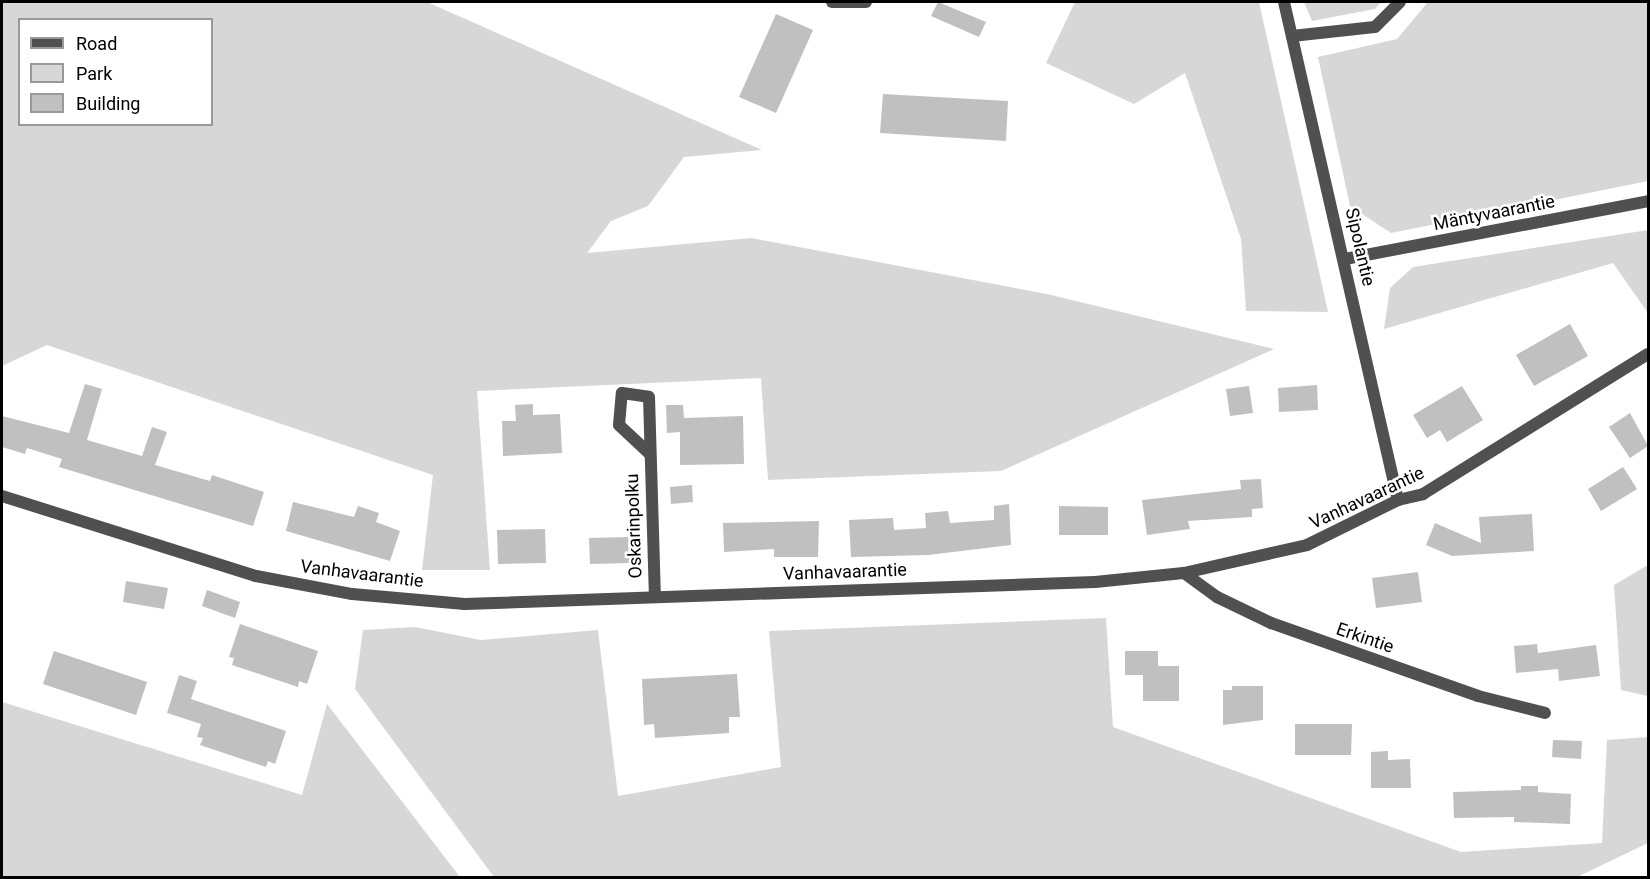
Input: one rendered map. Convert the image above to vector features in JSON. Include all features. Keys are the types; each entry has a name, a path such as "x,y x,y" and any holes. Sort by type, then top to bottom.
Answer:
{"street":[{"path":"832,2 866,2"},
{"name":"Sipolantie","path":"1284,2 1346,259 1398,500"},
{"path":"1292,36 1375,27 1400,2"},
{"name":"Mäntyvaarantie","path":"1346,259 1648,201"},
{"name":"Vanhavaarantie","path":"2,496 256,576 352,594 465,604 1095,582 1184,573 1307,545 1398,500 1424,494 1648,354"},
{"name":"Oskarinpolku","path":"650,454 618,425 622,393 649,397 655,596"},
{"name":"Erkintie","path":"1184,573 1217,597 1271,623 1478,696 1545,713"}],"green space":[{"path":"2,2 427,2 762,150 684,157 648,206 611,221 587,253 751,238 1047,294 1274,349 1001,471 768,480 761,378 477,391 490,570 422,570 433,475 47,345 2,366"},
{"path":"1075,2 1259,2 1328,312 1246,311 1241,239 1185,73 1134,104 1046,63"},
{"path":"1304,2 1381,2 1375,9 1312,21"},
{"path":"1428,2 1648,2 1648,181 1391,233 1350,206 1318,57 1397,39"},
{"path":"1648,230 1648,313 1613,263 1384,329 1390,288 1413,267"},
{"path":"1648,565 1648,696 1621,690 1614,585"},
{"path":"1106,618 1113,727 1461,852 1602,843 1607,740 1648,737 1648,843 1575,878 494,877 355,689 363,630 415,627 481,640 598,630 618,796 781,767 769,631"},
{"path":"2,702 302,795 327,704 460,877 2,877"}],"building":[{"path":"938,2 986,22 979,37 931,16"},
{"path":"776,14 813,30 776,113 739,97"},
{"path":"883,94 1008,101 1006,141 880,133"},
{"path":"1570,324 1588,356 1534,386 1516,355"},
{"path":"85,384 102,389 87,440 142,456 152,427 167,432 155,465 210,481 212,475 264,492 253,526 59,467 62,459 27,448 25,454 2,447 2,416 69,433"},
{"path":"1317,385 1318,410 1279,412 1278,388"},
{"path":"1249,386 1253,413 1230,416 1226,389"},
{"path":"1462,386 1483,420 1447,442 1440,430 1427,438 1413,415"},
{"path":"533,404 533,415 560,414 562,453 503,456 502,421 516,421 515,405"},
{"path":"666,405 683,405 684,418 743,416 744,464 680,465 680,432 667,433"},
{"path":"1630,413 1648,446 1630,458 1609,427"},
{"path":"1623,467 1637,489 1601,511 1588,489"},
{"path":"1261,479 1263,508 1252,509 1252,517 1188,521 1190,529 1147,535 1142,500 1241,489 1240,480"},
{"path":"692,485 693,502 671,504 670,487"},
{"path":"293,502 354,517 358,506 379,513 376,522 400,531 390,561 286,531"},
{"path":"1009,504 1011,545 928,555 851,557 849,520 893,518 894,530 926,528 925,513 948,511 950,523 994,520 994,506"},
{"path":"1059,506 1108,507 1108,535 1059,535"},
{"path":"1532,514 1534,551 1452,556 1426,545 1435,523 1481,543 1479,517"},
{"path":"819,521 818,557 774,557 774,549 724,552 723,523"},
{"path":"545,529 546,563 498,564 497,530"},
{"path":"629,537 630,563 590,564 589,538"},
{"path":"1418,572 1422,602 1376,608 1372,578"},
{"path":"126,581 168,588 164,609 123,602"},
{"path":"207,590 240,602 235,618 202,606"},
{"path":"240,624 318,651 307,684 299,681 298,687 232,665 234,658 229,657"},
{"path":"1537,644 1538,653 1596,645 1600,676 1559,681 1558,669 1516,673 1514,646"},
{"path":"54,651 147,682 136,715 43,684"},
{"path":"1125,651 1158,651 1158,666 1179,666 1179,701 1143,701 1143,675 1125,675"},
{"path":"737,674 740,717 729,717 729,733 655,738 654,724 644,725 642,679"},
{"path":"179,675 197,681 191,699 286,731 275,764 268,761 266,767 200,745 203,738 197,737 201,724 167,713"},
{"path":"1232,686 1263,686 1263,720 1223,725 1223,690 1232,690"},
{"path":"1295,724 1352,724 1351,755 1295,755"},
{"path":"1553,740 1582,741 1581,759 1552,757"},
{"path":"1388,751 1388,760 1410,759 1411,788 1371,788 1371,752"},
{"path":"1521,786 1538,786 1538,792 1571,794 1570,824 1514,822 1514,817 1454,818 1453,792 1521,790"}]}
